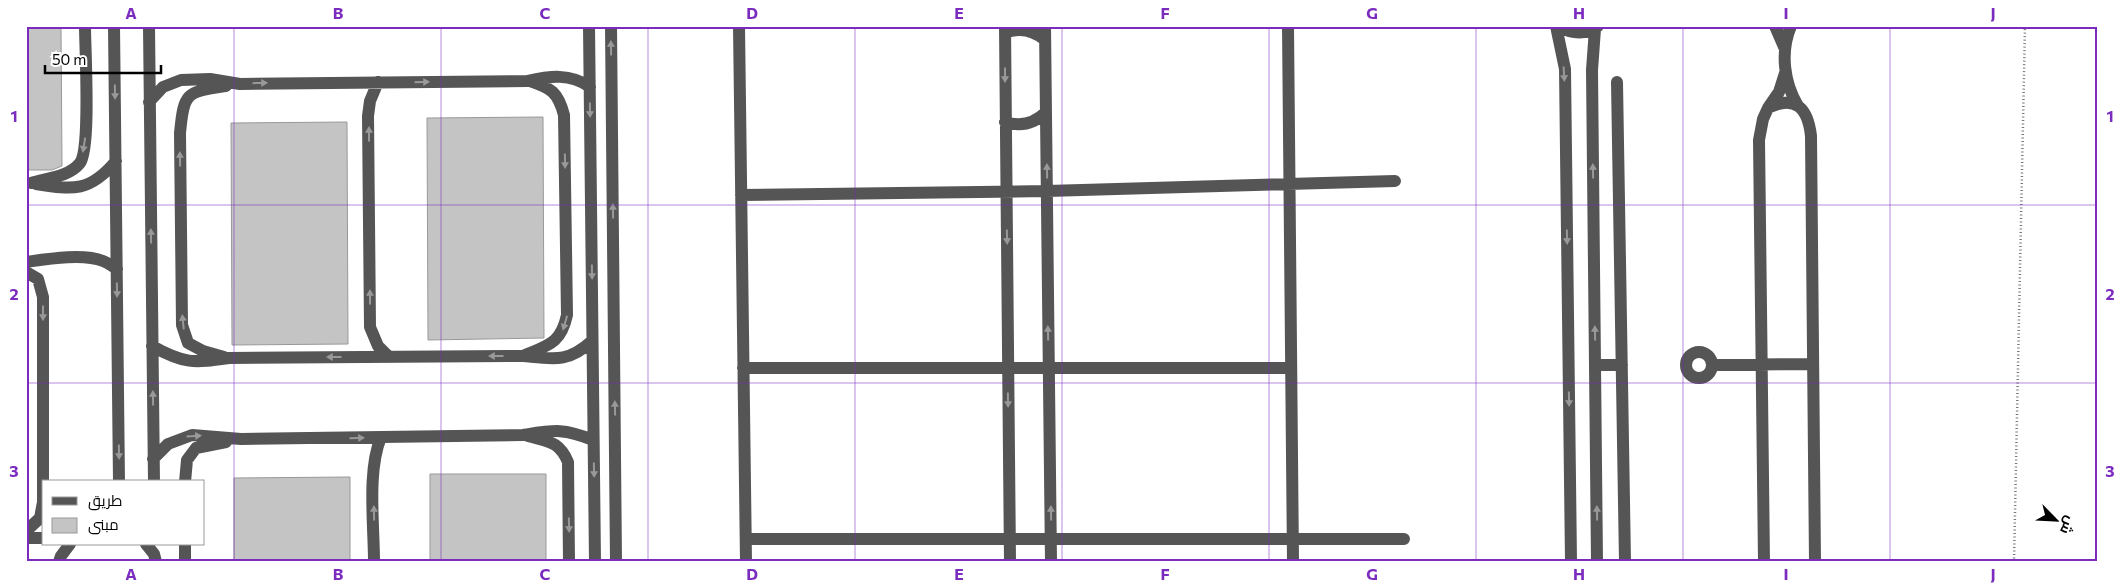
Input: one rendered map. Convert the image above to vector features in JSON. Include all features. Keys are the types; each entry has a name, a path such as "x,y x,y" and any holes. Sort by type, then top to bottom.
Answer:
{"street":[{"path":"29,183 70,172 81,162 86,141 85,26"},
{"path":"114,26 119,480"},
{"path":"148,26 154,480"},
{"path":"589,26 595,562"},
{"path":"611,26 616,562"},
{"path":"1045,26 1051,562"},
{"path":"1288,26 1293,562"},
{"path":"1556,26 1568,32 1582,33 1596,27 1592,70 1597,562"},
{"path":"1556,26 1565,69 1571,562"},
{"path":"1775,26 1785,51"},
{"path":"1791,26 1785,51 1786,71 1790,89 1798,106 1805,112 1808,118 1811,136 1815,562"},
{"path":"741,28 746,562"},
{"path":"1010,562 1005,30 1031,31 1045,40"},
{"path":"1764,562 1760,140 1763,119 1779,92 1786,71"},
{"path":"229,358 203,351 188,343 182,325 180,133 182,110 188,98 197,90 240,84 528,81 551,76 569,77 581,81 590,87"},
{"path":"149,102 163,87 181,80 210,79 240,84"},
{"path":"523,356 555,342 564,329 567,315 564,115 560,100 548,87 528,81"},
{"path":"378,82 370,101 368,116 370,327 378,346 389,357"},
{"path":"1617,82 1625,562"},
{"path":"1768,108 1783,103 1798,106"},
{"path":"1006,122 1027,124 1046,112"},
{"path":"29,183 60,188 86,186 102,177 116,161"},
{"path":"742,194 1006,192 1395,181"},
{"path":"26,262 50,259 91,258 102,261 117,269"},
{"path":"26,272 38,280 43,297 43,480"},
{"path":"152,346 173,358 189,362 229,358 523,356 551,358 568,357 580,352 592,341"},
{"path":"1713,364 1813,364"},
{"path":"1595,365 1622,365"},
{"path":"744,368 1291,368"},
{"path":"153,459 168,444 192,435 241,439 524,435 554,430 572,431 593,440"},
{"path":"524,435 551,442 563,449 568,462 569,562"},
{"path":"374,562 373,470 375,452 381,437"},
{"path":"184,480 188,460 196,448 241,439"},
{"path":"26,532 40,518 42,507"},
{"path":"26,538 42,538"},
{"path":"746,539 1404,540"},
{"path":"59,562 68,546"},
{"path":"185,546 185,562"}],"path":[{"path":"2014,562 2025,26"}],"building":[{"path":"26,26 61,26 62,166 52,170 26,170"},
{"path":"543,117 544,338 428,340 427,118"},
{"path":"347,122 348,344 232,345 231,123"},
{"path":"430,474 546,474 546,562 430,562"},
{"path":"350,477 350,562 234,562 234,478"}]}
